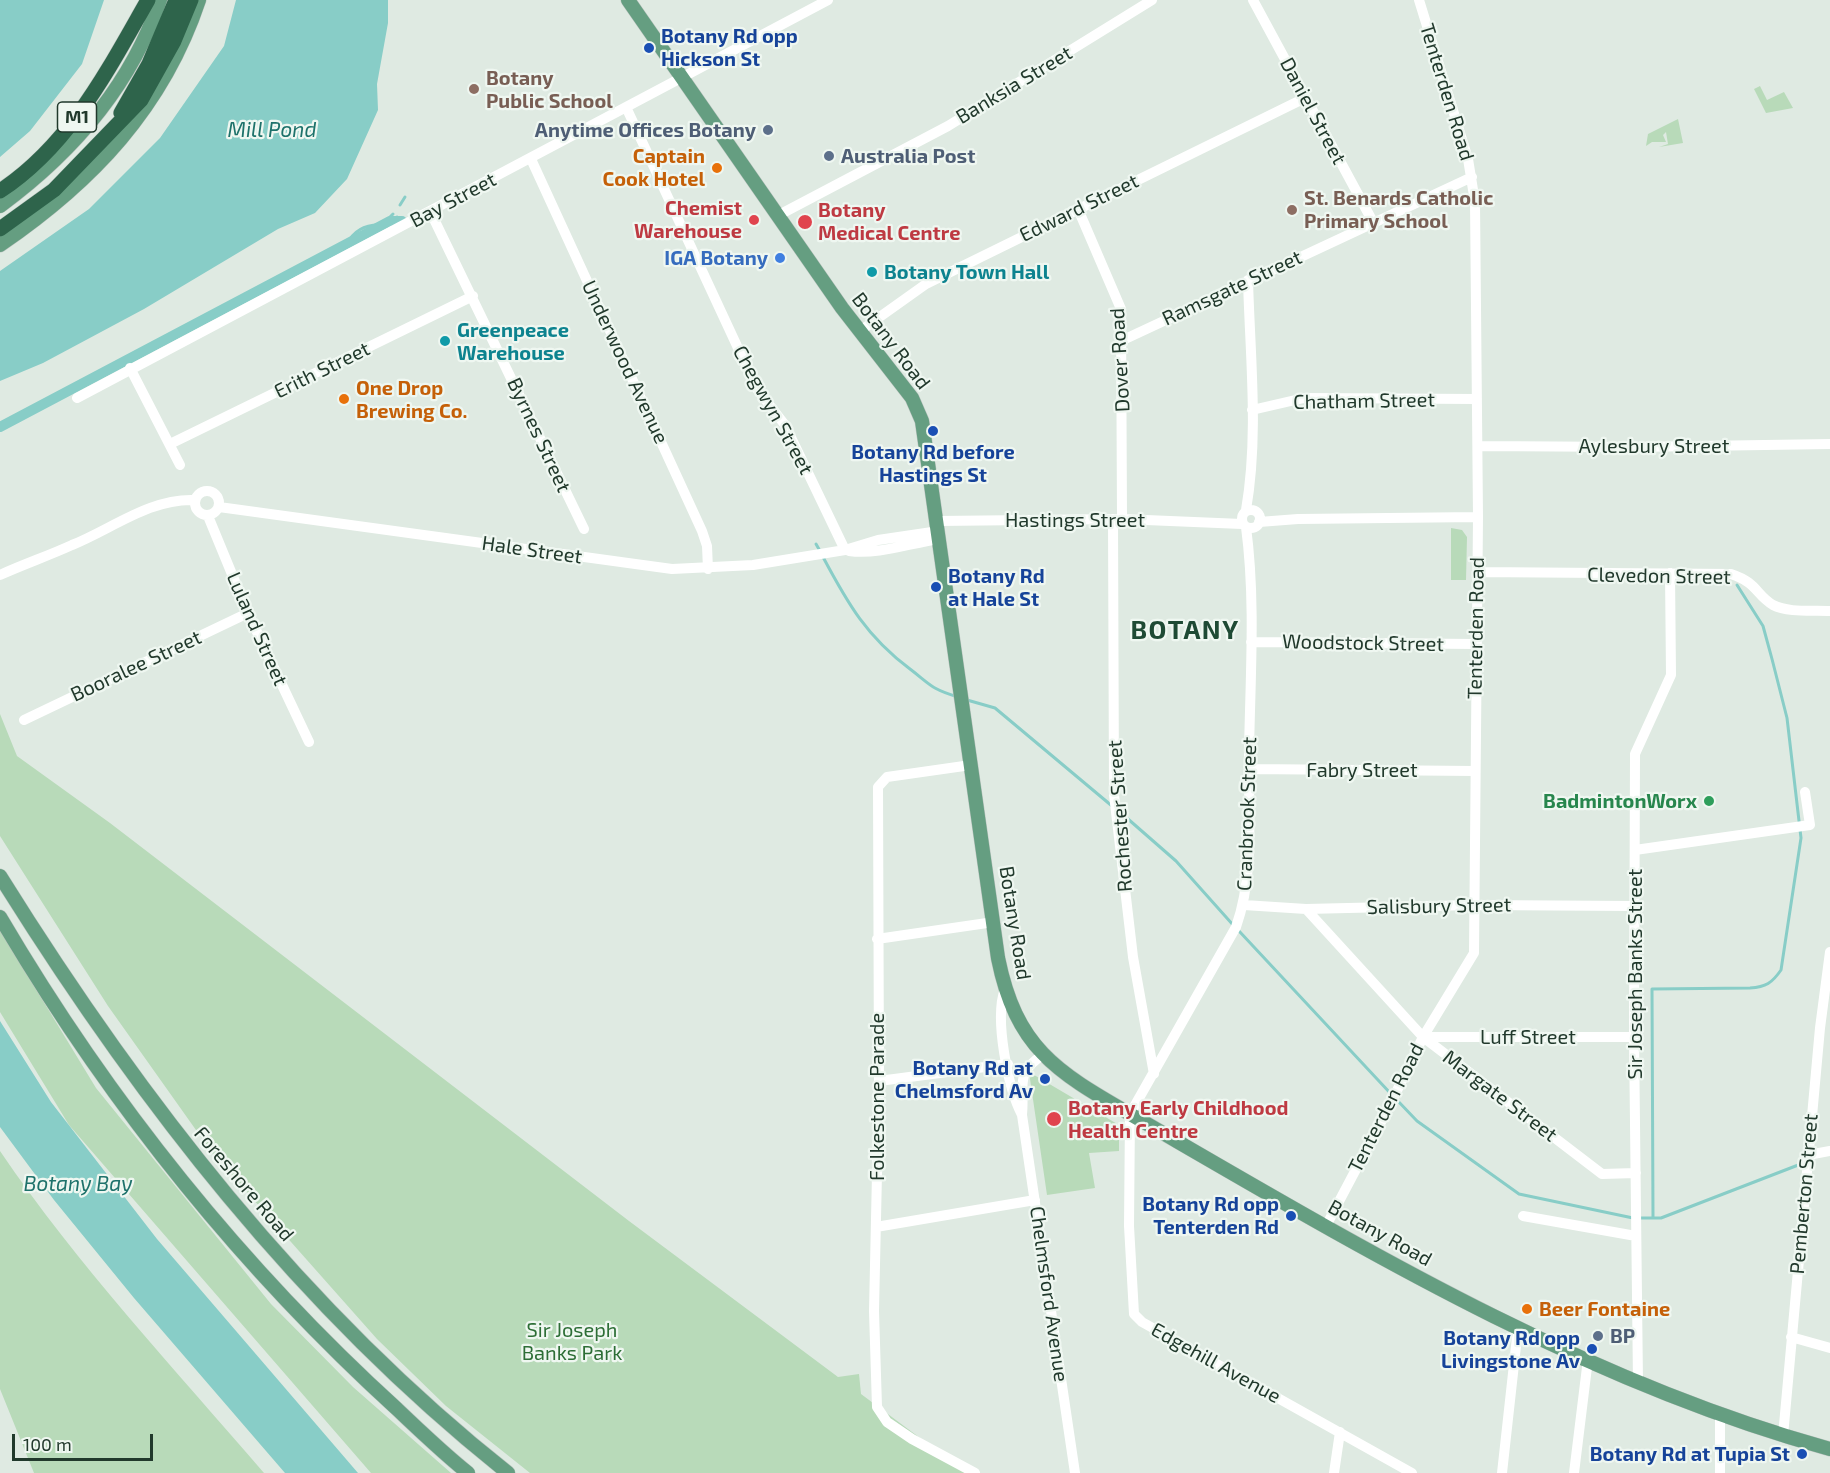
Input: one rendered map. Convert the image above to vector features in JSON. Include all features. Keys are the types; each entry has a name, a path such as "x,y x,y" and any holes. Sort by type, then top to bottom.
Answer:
{"highway":[{"name":"M1","path":"0,191 33,165 80,113 101,85 133,27 140,0"},
{"path":"133,27 148,0"},
{"name":"M1","path":"114,127 149,64 176,0"},
{"name":"M1","path":"0,229 54,190 77,169 141,100 158,74 191,0"}],"main road":[{"path":"0,206 60,156 109,101 132,63 160,0"},
{"path":"0,245 43,216 83,181 118,145 160,86 199,0"},
{"name":"Botany Road","path":"628,0 777,216 918,409 927,441 971,765 1005,989 1019,1022 1043,1056 1075,1081 1130,1114 1326,1226 1467,1303 1638,1383 1720,1417 1830,1449"},
{"name":"Foreshore Road","path":"0,876 92,1019 200,1165 278,1256 364,1346 431,1410 508,1473"},
{"path":"0,917 73,1032 181,1181 260,1273 346,1364 468,1473"}],"street":[{"name":"Bay Street","path":"77,398 130,368 431,213 626,106 828,0"},
{"name":"Banksia Street","path":"777,216 948,126 1152,0"},
{"name":"Daniel Street","path":"1253,0 1373,222"},
{"name":"Tenterden Road","path":"1326,1226 1423,1036 1474,953 1478,399 1474,202 1472,177 1419,0"},
{"name":"Edward Street","path":"860,331 926,284 1305,98"},
{"name":"Chegwyn Street","path":"626,106 757,388 785,425 845,550"},
{"name":"Underwood Avenue","path":"531,159 706,543 708,564"},
{"name":"Ramsgate Street","path":"1123,340 1472,177"},
{"name":"Dover Road","path":"1078,209 1121,309 1123,340 1117,519"},
{"name":"Byrnes Street","path":"431,213 584,529"},
{"name":"Cranbrook Street","path":"1130,1114 1236,927 1244,905 1248,859 1251,642 1252,410 1248,280"},
{"name":"Erith Street","path":"170,444 473,296"},
{"path":"130,368 180,465"},
{"name":"Chatham Street","path":"1252,410 1304,398 1478,399"},
{"name":"Aylesbury Street","path":"1478,446 1634,447 1830,444"},
{"path":"0,575 38,557 71,546 172,499 195,500 203,492 211,491 219,499 219,507 215,513 208,516 197,511 195,500"},
{"name":"Hale Street","path":"219,507 672,569 708,564 753,565 845,550 878,540 939,530"},
{"name":"Luland Street","path":"208,516 248,613 309,742"},
{"name":"Hastings Street","path":"939,530 1117,519 1212,521 1478,517"},
{"name":"Rochester Street","path":"1117,519 1114,795 1133,957 1154,1074"},
{"name":"Clevedon Street","path":"1477,572 1731,574 1747,580 1770,603 1780,608 1830,611"},
{"name":"Sir Joseph Banks Street","path":"1638,1383 1634,1037 1635,754 1671,675 1670,573"},
{"name":"Booralee Street","path":"24,720 248,613"},
{"name":"Woodstock Street","path":"1251,642 1475,644"},
{"name":"Folkestone Parade","path":"971,765 887,777 878,787 879,1081 874,1311 877,1407 887,1422 912,1439 975,1473"},
{"name":"Fabry Street","path":"1249,769 1475,771"},
{"path":"1635,850 1810,825 1805,792"},
{"name":"Salisbury Street","path":"1244,905 1306,909 1474,905 1634,906"},
{"name":"Margate Street","path":"1306,909 1423,1036 1602,1174 1636,1173"},
{"path":"877,939 994,922"},
{"name":"Pemberton Street","path":"1783,1436 1808,1155 1830,952"},
{"name":"Chelmsford Avenue","path":"1005,989 1001,1004 1008,1064 1014,1099 1022,1115"},
{"name":"Luff Street","path":"1423,1036 1634,1037"},
{"name":"Chelmsford Avenue","path":"1043,1056 1032,1062 1023,1074 1022,1115 1075,1473"},
{"path":"879,1081 1008,1064"},
{"name":"Edgehill Avenue","path":"1130,1114 1129,1226 1134,1314 1142,1322 1412,1473"},
{"path":"1808,1155 1830,1151"},
{"path":"876,1227 1035,1200"},
{"path":"1523,1216 1636,1236"},
{"path":"1502,1473 1518,1328"},
{"path":"1791,1337 1830,1348"},
{"path":"1574,1473 1588,1359"},
{"path":"1720,1417 1720,1473"},
{"path":"1334,1473 1340,1432"}],"green space":[{"path":"1760,86 1767,100 1784,92 1793,108 1766,113 1754,89"},
{"path":"1678,119 1683,143 1659,147 1668,144 1666,132 1663,135 1666,142 1652,142 1646,146 1648,134"},
{"path":"1451,528 1462,530 1467,537 1466,580 1451,580"},
{"name":"Sir Joseph Banks Park","path":"0,714 17,756 110,823 629,1221 838,1377 859,1374 861,1394 967,1473 530,1473 446,1406 377,1339 213,1154 108,1006 0,836"},
{"path":"0,930 96,1088 271,1304 353,1387 451,1473 371,1473 69,1125 0,1012"},
{"path":"1029,1072 1119,1125 1119,1151 1089,1153 1095,1188 1047,1195"},
{"path":"0,1151 30,1194 94,1276 264,1473 34,1473 0,1389"}],"water":[{"path":"0,0 104,0 82,64 30,131 0,157"},
{"name":"Mill Pond","path":"236,0 388,0 388,23 377,84 378,110 347,179 315,213 278,229 144,309 43,363 0,381 0,271 89,209 160,138 224,46"},
{"name":"Botany Bay","path":"0,1021 51,1102 157,1239 358,1473 285,1473 134,1298 54,1200 0,1127"}],"waterway":[{"path":"400,205 405,197"},
{"path":"347,244 357,232 366,227 382,225 393,214"},
{"path":"390,221 397,217"},
{"path":"0,427 390,221 402,221"},
{"path":"816,544 820,551"},
{"path":"823,557 850,605 882,645 932,686 958,697"},
{"path":"1653,1218 1652,989 1750,988 1768,984 1775,978 1781,970 1801,838 1787,718 1763,626 1737,585"},
{"path":"967,700 995,708 1112,806"},
{"path":"1120,812 1176,861 1234,926"},
{"path":"1239,931 1392,1095"},
{"path":"1396,1099 1417,1121 1519,1194 1633,1218"},
{"path":"1640,1218 1661,1218 1806,1162"}],"place":[{"name":"Botany Rd opp Hickson St","path":"649,48"},
{"name":"Botany Public School","path":"474,89"},
{"name":"Anytime Offices Botany","path":"768,130"},
{"name":"Australia Post","path":"829,156"},
{"name":"Captain Cook Hotel","path":"717,168"},
{"name":"St. Benards Catholic Primary School","path":"1292,210"},
{"name":"Chemist Warehouse","path":"754,220"},
{"name":"Botany Medical Centre","path":"805,222"},
{"name":"IGA Botany","path":"780,258"},
{"name":"Botany Town Hall","path":"872,272"},
{"name":"Greenpeace Warehouse","path":"445,341"},
{"name":"One Drop Brewing Co.","path":"344,399"},
{"name":"Botany Rd before Hastings St","path":"933,431"},
{"name":"Botany Rd at Hale St","path":"936,587"},
{"name":"BadmintonWorx","path":"1709,801"},
{"name":"Botany Rd at Chelmsford Av","path":"1045,1079"},
{"name":"Botany Early Childhood Health Centre","path":"1054,1119"},
{"name":"Botany Rd opp Tenterden Rd","path":"1291,1216"},
{"name":"Beer Fontaine","path":"1527,1309"},
{"name":"BP","path":"1598,1336"},
{"name":"Botany Rd opp Livingstone Av","path":"1592,1349"},
{"name":"Botany Rd at Tupia St","path":"1802,1454"}],"district":[{"name":"BOTANY","path":"1185,630"}]}
